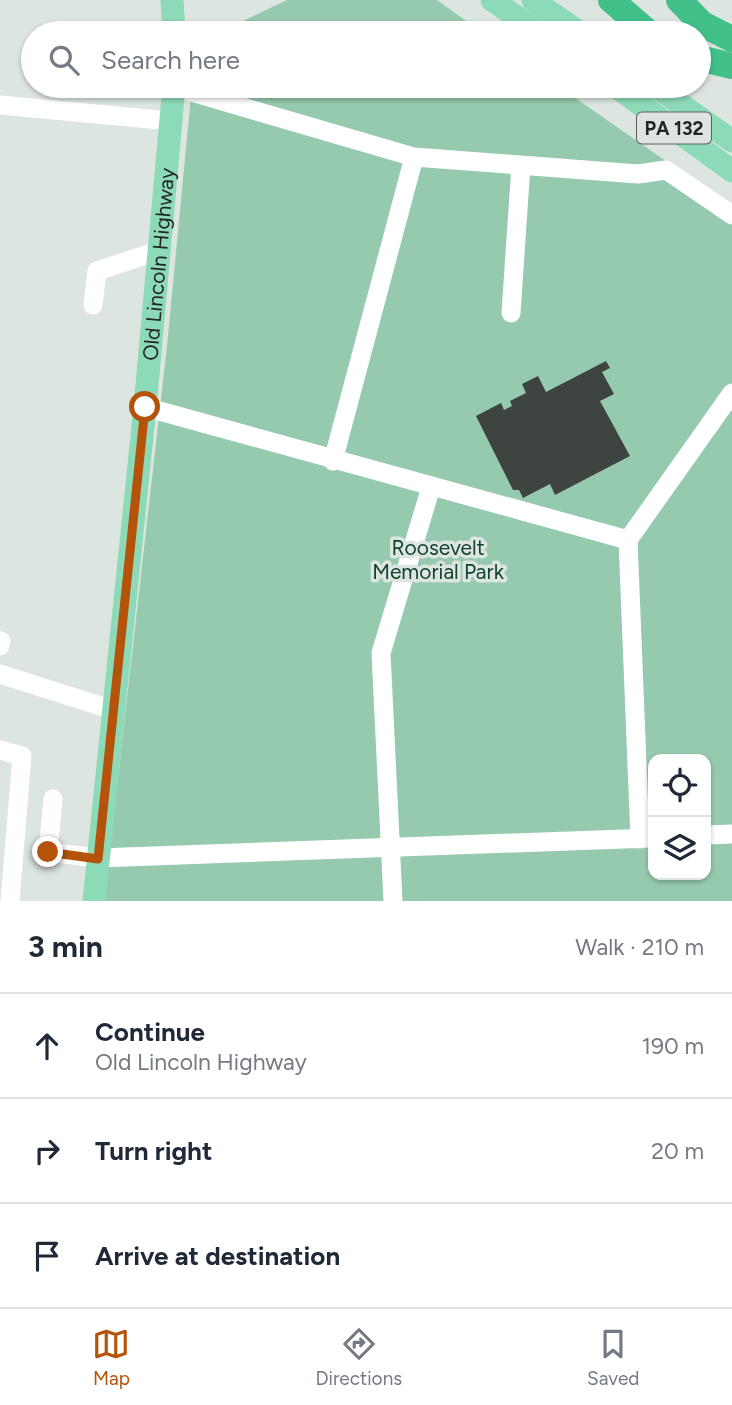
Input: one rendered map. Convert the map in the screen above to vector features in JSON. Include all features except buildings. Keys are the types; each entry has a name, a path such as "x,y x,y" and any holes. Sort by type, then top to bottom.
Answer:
{"highway":[{"path":"611,0 635,21"},
{"path":"679,0 699,21"},
{"path":"711,28 732,39"},
{"path":"711,61 732,66"}],"main road":[{"path":"172,0 173,21"},
{"path":"492,0 523,21"},
{"path":"533,0 563,21"},
{"name":"Old Lincoln Highway","path":"94,901 145,407 173,98"},
{"name":"PA 132","path":"632,98 732,171"},
{"name":"PA 132","path":"672,98 732,141"}],"street":[{"path":"215,98 414,157 638,174 666,170 732,215"},
{"path":"0,105 171,121"},
{"path":"333,461 414,157"},
{"path":"512,313 521,165"},
{"path":"93,305 97,271 158,251"},
{"path":"16,850 98,859 647,838 628,540 732,393"},
{"path":"145,407 333,461 628,540"},
{"path":"393,901 381,653 431,487"},
{"path":"0,674 113,710"},
{"path":"0,750 22,756 10,901"},
{"path":"48,852 53,799"},
{"path":"711,835 732,834"}],"green space":[{"path":"287,0 437,0 466,21 243,21"},
{"name":"Roosevelt Memorial Park","path":"191,98 575,98 732,207 732,901 104,901 167,346"}],"route":[{"path":"48,852 98,859 145,407"}]}
